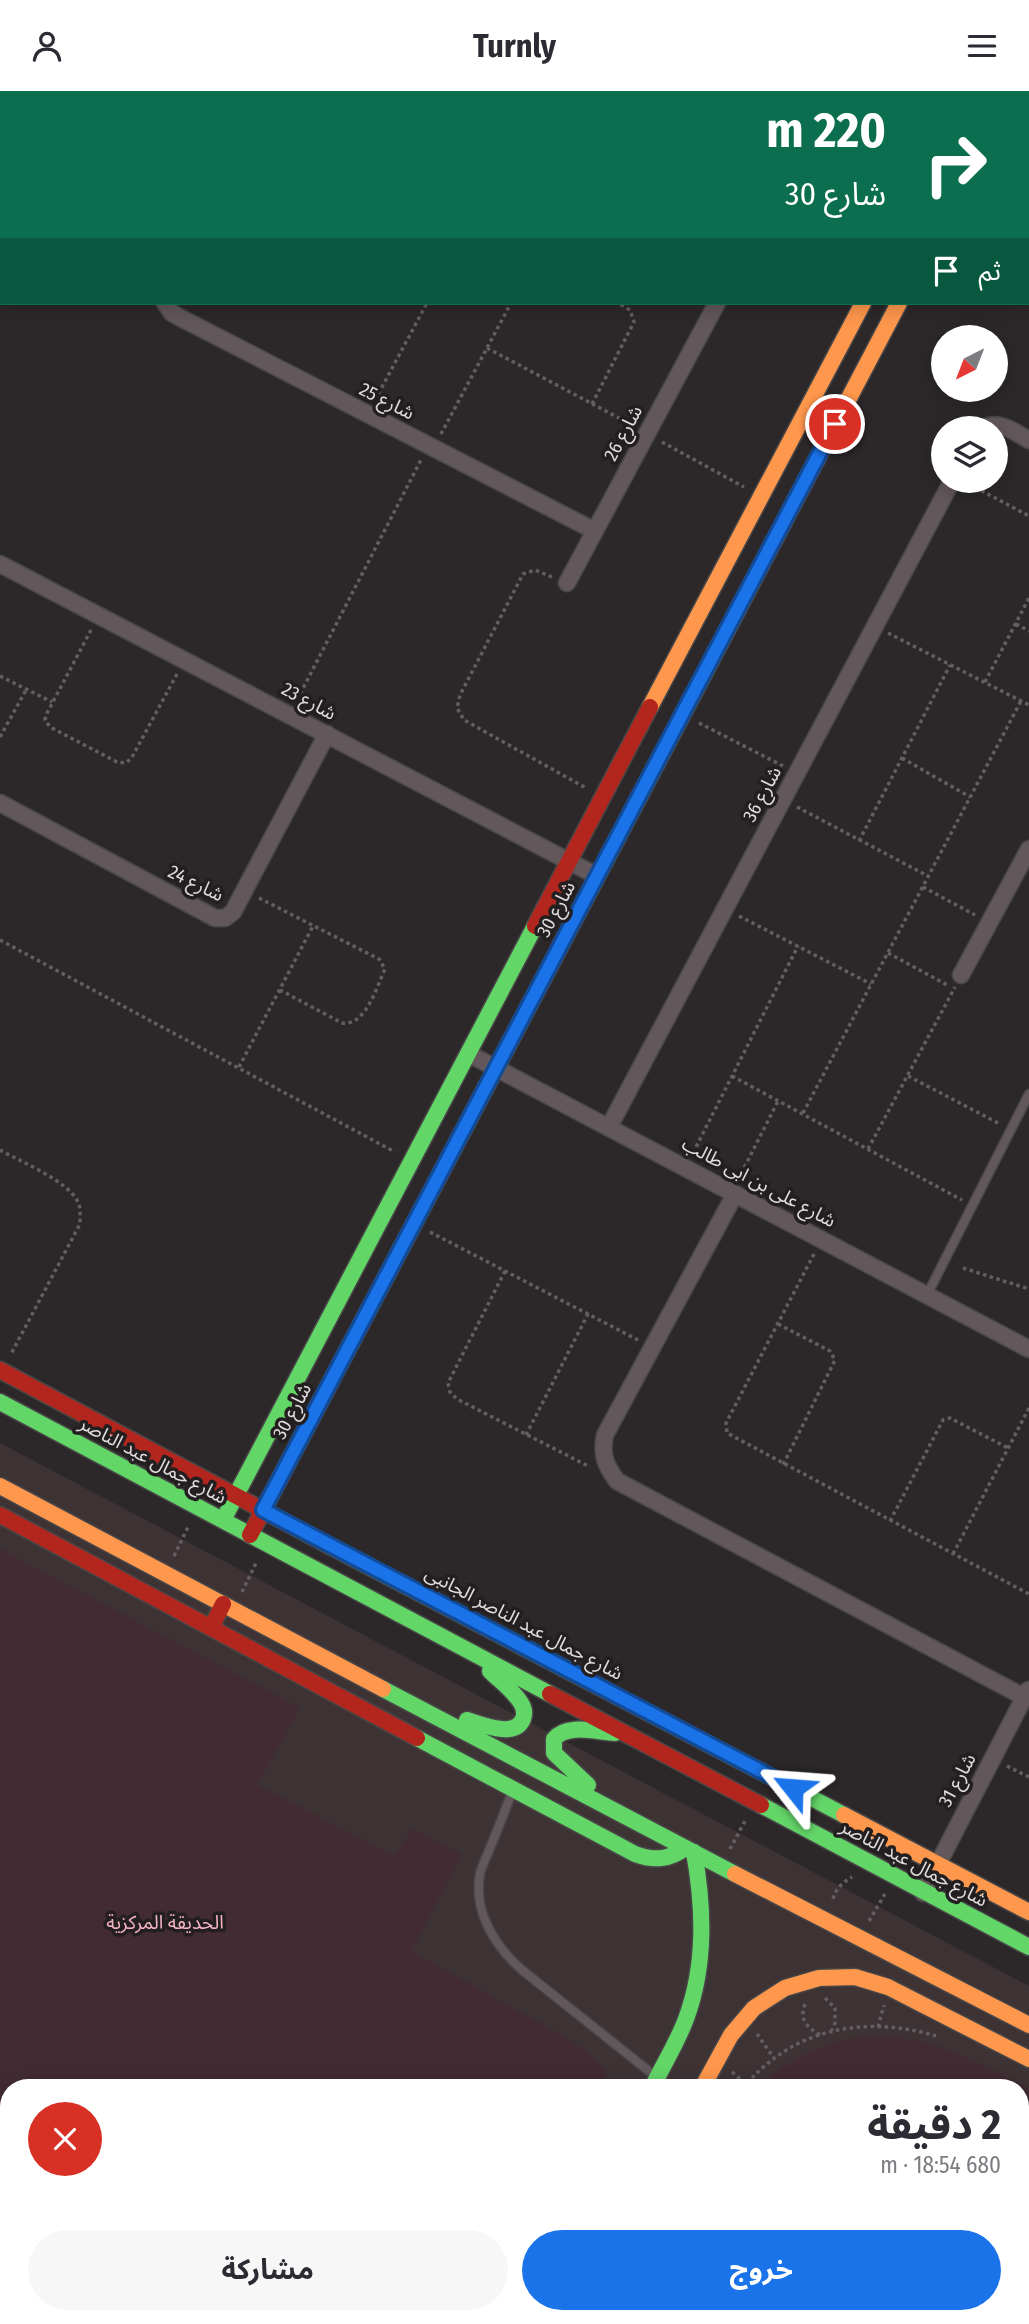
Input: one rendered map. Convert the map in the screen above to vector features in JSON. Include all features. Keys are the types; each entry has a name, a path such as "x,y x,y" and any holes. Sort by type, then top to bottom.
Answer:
{"main road":[{"name":"شارع 30","path":"223,1520 862,305"},
{"name":"شارع 30","path":"250,1535 898,305"},
{"name":"شارع جمال عبد الناصر الجانبى","path":"1,1370 236,1497 1029,1912"},
{"name":"شارع جمال عبد الناصر","path":"0,1402 1029,1948"},
{"path":"0,1486 689,1850 1029,2025"},
{"path":"0,1515 644,1858 663,1860 689,1850"},
{"path":"211,1628 228,1606"},
{"path":"428,1711 506,1730 521,1723 524,1711 521,1703 470,1652"},
{"path":"615,1810 557,1757 552,1743 557,1734 566,1730 624,1733"},
{"path":"657,2079 686,2019 700,1958 702,1904 689,1850"},
{"path":"707,2079 730,2035 754,2008 769,1997 801,1982 837,1976 871,1980 888,1987 1029,2059"}],"street":[{"name":"شارع 25","path":"166,305 179,317 595,531"},
{"name":"شارع 26","path":"567,583 716,305"},
{"path":"1008,429 1029,440"},
{"name":"شارع 36","path":"609,1127 947,493"},
{"name":"شارع 23","path":"0,564 597,876"},
{"name":"شارع 24","path":"0,803 215,918 225,918 230,916 245,890 327,734"},
{"path":"957,982 1029,849"},
{"name":"شارع على بن ابى طالب","path":"469,1054 1029,1349"},
{"path":"734,1193 605,1435 602,1447 604,1459 617,1481 1027,1693"},
{"name":"شارع 31","path":"923,1893 1027,1693"}],"lane":[{"path":"927,1295 1029,1094"},
{"path":"514,1789 480,1873 482,1906 493,1937 505,1955 522,1971 650,2079"},
{"path":"825,2324 839,2324"}],"path":[{"path":"367,414 426,305"},
{"path":"289,715 431,447 510,305"},
{"path":"592,404 634,322 630,310 621,305"},
{"path":"486,348 761,496"},
{"path":"986,493 1029,516"},
{"path":"567,583 535,570 523,574 460,695 457,708 464,720 604,797"},
{"path":"985,682 1029,598"},
{"path":"99,615 45,717 48,725 117,762 125,762 133,755 185,660"},
{"path":"1016,624 1029,631"},
{"path":"875,626 1029,705"},
{"path":"859,841 950,665"},
{"path":"0,675 52,702"},
{"path":"0,737 27,689"},
{"path":"803,1114 1021,701"},
{"path":"682,714 797,774"},
{"path":"902,758 970,797"},
{"path":"783,800 928,876"},
{"path":"923,887 989,923"},
{"path":"245,890 379,959 385,969 362,1016 353,1023 342,1023 280,990"},
{"path":"725,908 871,984"},
{"path":"239,1067 314,926"},
{"path":"0,940 412,1161"},
{"path":"685,1168 798,946"},
{"path":"869,1149 957,982 888,953"},
{"path":"908,1075 1012,1130"},
{"path":"732,1076 973,1206"},
{"path":"734,1193 779,1101"},
{"path":"0,1150 63,1185 78,1203 81,1213 79,1224 1,1370"},
{"path":"414,1223 652,1348"},
{"path":"822,1240 725,1427 729,1436 1029,1594"},
{"path":"963,1268 1029,1289"},
{"path":"505,1271 448,1383 448,1388 453,1397 617,1481"},
{"path":"526,1435 589,1314"},
{"path":"778,1324 830,1351 835,1360 783,1465"},
{"path":"953,1554 1029,1408"},
{"path":"890,1521 943,1420 950,1418 1008,1448"},
{"path":"165,1573 197,1507"},
{"path":"228,1606 266,1543"},
{"path":"992,1758 1029,1777"},
{"path":"721,1866 754,1803"},
{"path":"834,1925 832,1905 835,1891 872,1866"},
{"path":"860,1938 894,1878"},
{"path":"832,2031 835,2008 823,1996 833,1995"},
{"path":"801,2002 809,1999 803,2010 804,2022 820,2035"},
{"path":"877,2027 886,1999"},
{"path":"751,2079 774,2058 794,2045 832,2031 877,2027 910,2029 941,2037"},
{"path":"749,2037 754,2031 774,2058"},
{"path":"728,2069 740,2079"}],"shaded area":[{"path":"0,1443 1029,1986 1029,2079 0,2079"}],"green space":[{"name":"الحديقة المركزية","path":"0,1549 300,1708 257,1785 395,1856 413,1829 462,1855 411,1951 570,2040 596,2059 607,2074 604,2079 0,2079"},
{"path":"898,2037 937,2046 1009,2079 766,2079 804,2055 832,2044 861,2038"}],"traffic: fast":[{"path":"407,1237 724,636"},
{"path":"223,1520 535,926"},
{"path":"0,1402 550,1694"},
{"path":"330,1546 844,1815"},
{"path":"467,1720 505,1729 519,1725 523,1719 523,1709 518,1699 490,1671"},
{"path":"383,1689 735,1874"},
{"path":"588,1785 554,1753 554,1739 566,1731 574,1730 615,1733"},
{"path":"417,1738 635,1854 661,1858 685,1848"},
{"path":"761,1805 1029,1947"},
{"path":"656,2079 682,2028 697,1978 701,1915 694,1852"}],"traffic: slow":[{"path":"650,707 862,305"},
{"path":"724,636 898,305"},
{"path":"0,1486 383,1689"},
{"path":"844,1815 1029,1912"},
{"path":"735,1874 1029,2025"},
{"path":"707,2079 731,2035 754,2008 785,1988 819,1978 855,1977 888,1987 1029,2059"}],"traffic: jam":[{"path":"535,926 650,707"},
{"path":"250,1535 407,1237"},
{"path":"0,1370 330,1546"},
{"path":"0,1515 417,1738"},
{"path":"211,1628 223,1604"},
{"path":"550,1694 761,1805"}],"route":[{"path":"793,1788 263,1510 835,424"}]}
